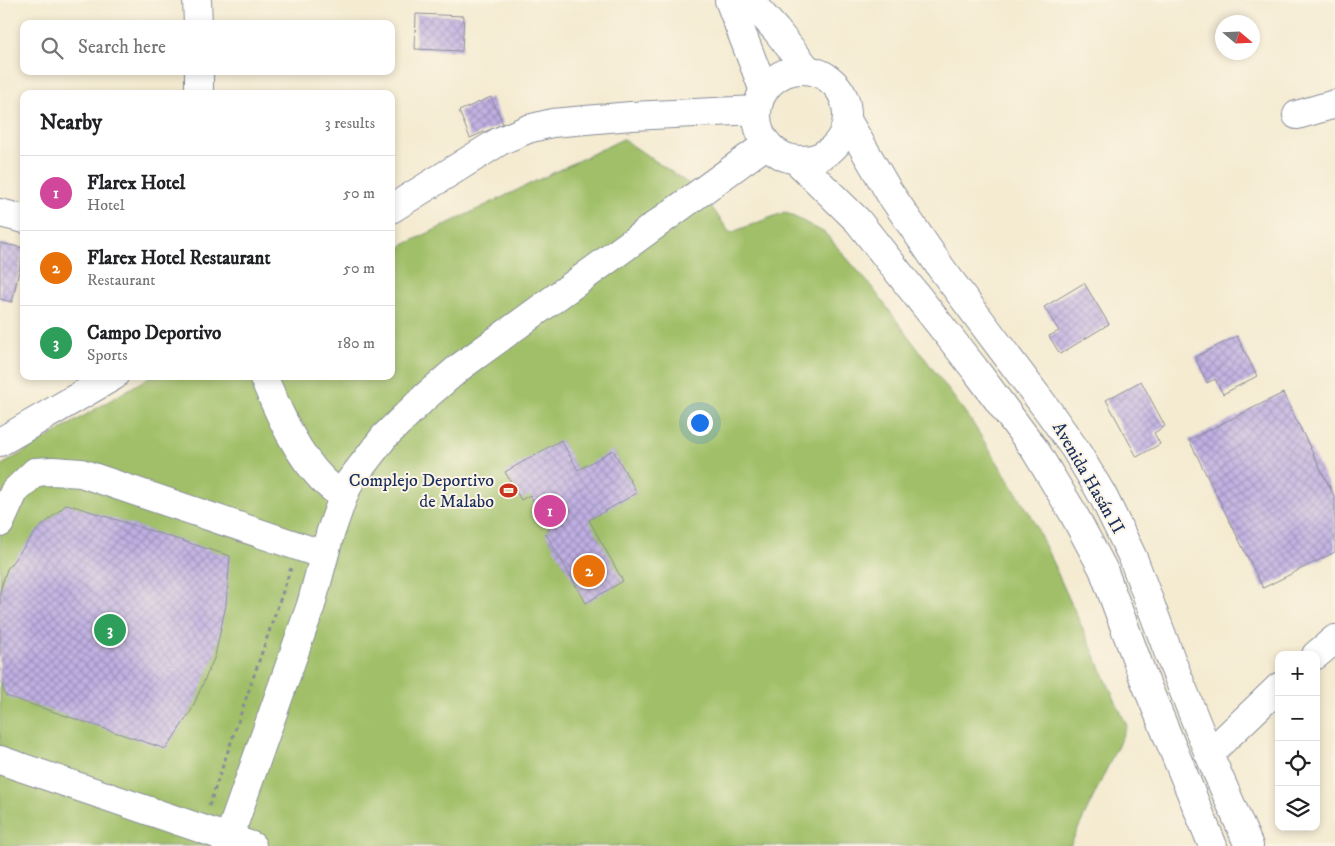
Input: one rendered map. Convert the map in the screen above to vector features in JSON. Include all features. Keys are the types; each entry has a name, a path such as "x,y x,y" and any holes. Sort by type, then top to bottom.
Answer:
{"main road":[{"path":"197,0 198,20"},
{"path":"729,0 760,100 759,130 767,144 778,153 796,160 816,158 834,147 840,139 847,120 845,100 840,90 826,76 807,70 787,72 770,83 760,100"},
{"path":"749,0 776,30 807,70"},
{"path":"199,75 199,90"},
{"path":"395,207 500,141 528,129 552,124 760,100"},
{"path":"1297,116 1335,104"},
{"name":"Avenida Hasán II","path":"847,120 889,192 941,268 1076,449 1098,488 1133,558 1209,754 1250,846"},
{"path":"0,760 201,828 236,843 324,555 350,481 384,437 425,397 460,367 767,144"},
{"name":"Avenida Hasán II","path":"796,160 858,221 958,346 1035,450 1072,511 1102,569 1142,674 1213,846"},
{"path":"0,213 20,218"},
{"path":"0,442 107,380"},
{"path":"266,380 301,453 322,478 343,497"},
{"path":"0,523 14,492 35,472 81,473 324,555"},
{"path":"1320,652 1335,639"},
{"path":"1209,754 1275,691"}],"path":[{"path":"201,828 298,546"}],"green space":[{"name":"Complejo Deportivo de Malabo","path":"623,139 701,192 730,233 785,212 825,233 871,286 970,419 1032,517 1127,726 1070,846 0,846 0,466 144,380 395,380 395,249"}],"building":[{"path":"416,14 464,16 462,51 415,49"},
{"path":"491,97 503,124 470,138 459,111"},
{"path":"0,243 20,247 20,266 12,302 0,299"},
{"path":"1084,283 1109,324 1060,354 1049,336 1059,331 1044,307"},
{"path":"1237,336 1257,376 1223,394 1215,379 1207,383 1195,357"},
{"path":"1141,381 1165,426 1154,433 1160,444 1137,457 1106,400"},
{"path":"1283,393 1335,498 1335,552 1263,588 1189,440"},
{"path":"561,440 578,470 613,450 637,493 589,520 623,581 586,603 545,532 550,530 530,495 521,500 505,472"},
{"path":"67,504 230,556 226,605 215,656 191,711 166,749 6,696 0,680 0,591 7,569 37,530"}],"place":[{"name":"Complejo Deportivo de Malabo","path":"508,491"},
{"name":"Flarex Hotel","path":"550,511"},
{"name":"Flarex Hotel Restaurant","path":"589,571"},
{"name":"Campo Deportivo","path":"110,630"}]}
